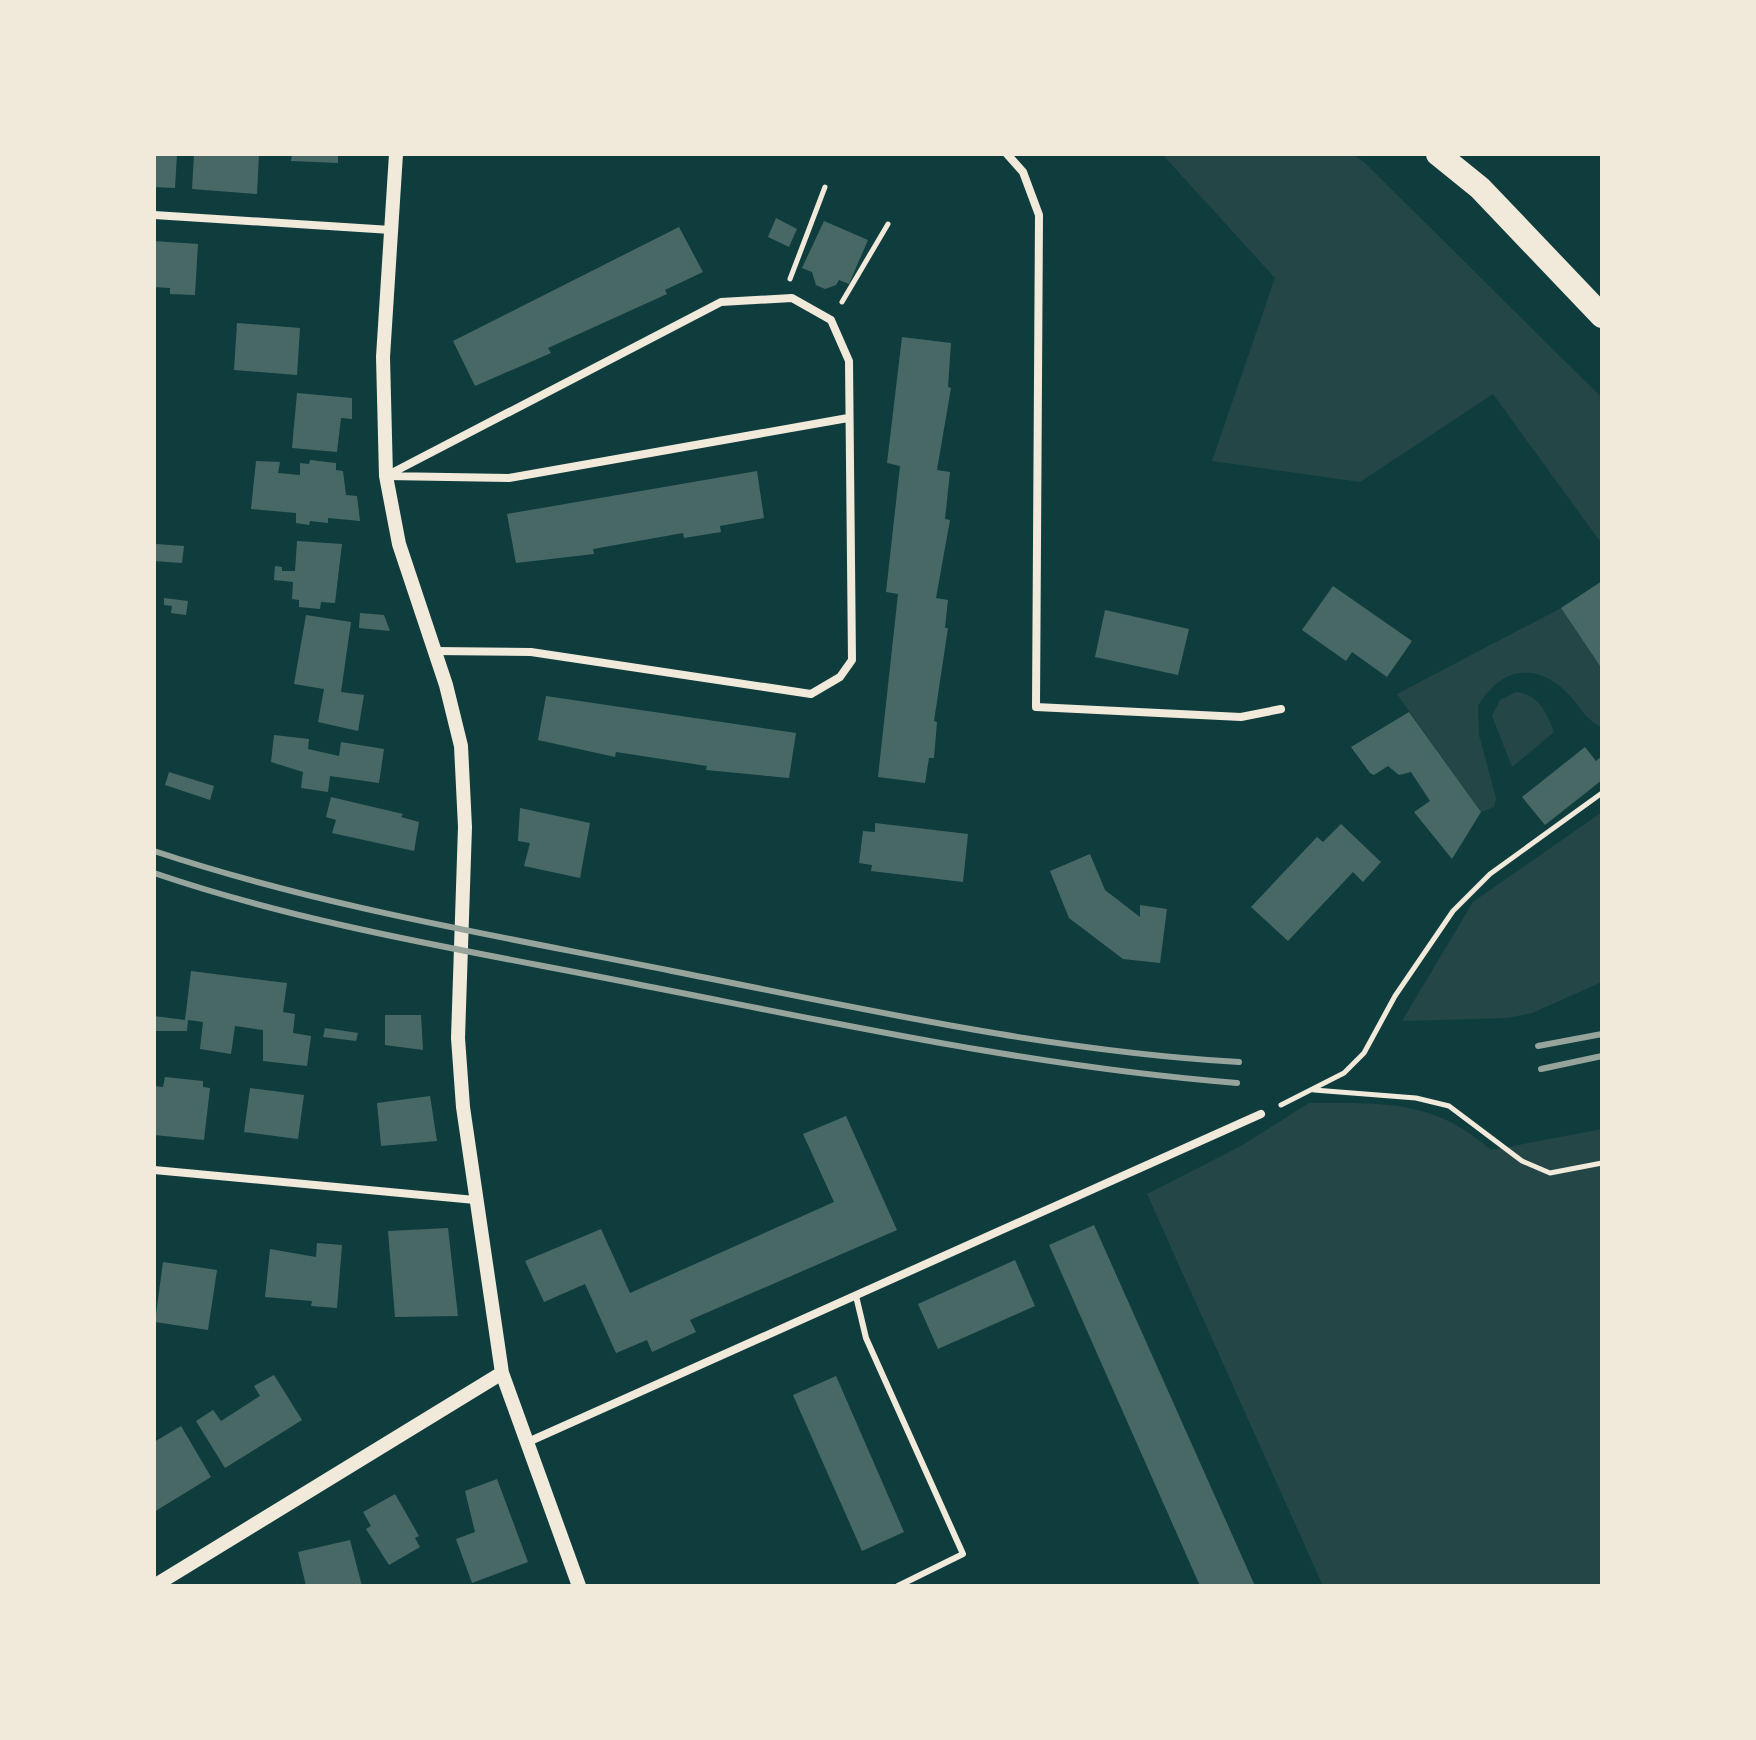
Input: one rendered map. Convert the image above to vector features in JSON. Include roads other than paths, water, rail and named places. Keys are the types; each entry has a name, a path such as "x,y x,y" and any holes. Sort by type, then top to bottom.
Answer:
{"highway":[{"path":"1438,154 1480,188 1602,316"}],"street":[{"path":"396,154 383,357 386,476 399,544 461,746 465,796 459,1073 475,1200 502,1373 579,1586"},
{"path":"1007,154 1023,172 1039,215 1036,707 1241,717 1281,709"},
{"path":"154,215 391,230"},
{"path":"386,476 721,302 792,298 831,320 849,361 852,660 840,677 811,694 531,652 434,651"},
{"path":"386,476 509,478 848,418"},
{"path":"528,1442 1261,1114"},
{"path":"154,1170 475,1200"},
{"path":"154,1586 502,1373"}],"lane":[{"path":"856,1296 866,1338 963,1554 898,1586"}],"railway":[{"path":"154,851 281,888 411,919 884,1013 1096,1048 1239,1062"},
{"path":"154,873 332,923 861,1028 1010,1055 1237,1083"},
{"path":"1538,1046 1602,1034"},
{"path":"1541,1069 1602,1056"}]}
